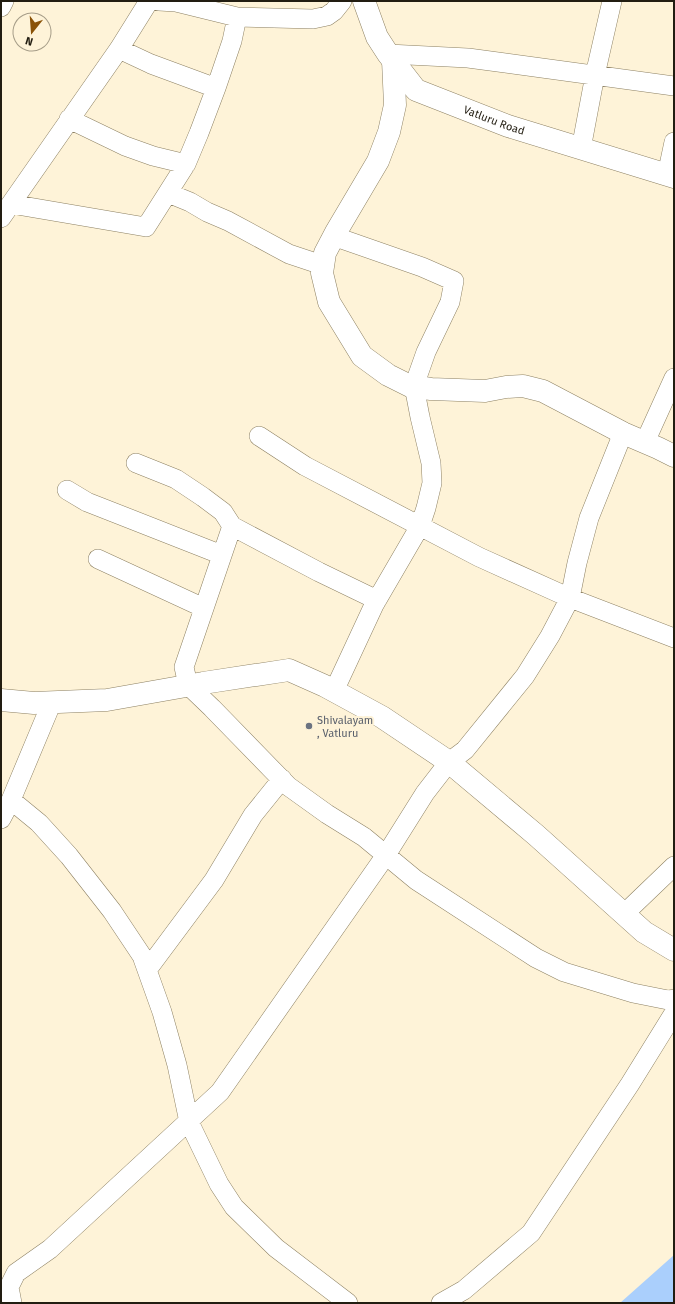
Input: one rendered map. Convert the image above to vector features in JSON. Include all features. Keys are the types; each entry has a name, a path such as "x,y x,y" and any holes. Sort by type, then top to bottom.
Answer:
{"street":[{"path":"1,7 4,1"},
{"path":"149,1 119,49 6,211 146,227 186,164 216,88 232,41 237,17"},
{"path":"159,1 176,2 237,17 313,20 327,16 334,11 342,1"},
{"name":"Vatluru Road","path":"364,1 377,37 416,90 508,126 670,176"},
{"path":"581,149 595,74 612,1"},
{"path":"119,49 151,64 216,88"},
{"path":"674,86 595,74 468,58 391,57 395,105 389,132 378,161 333,236 325,253 322,265 322,273 329,302 362,356 388,375 410,386 432,389 485,391 506,387 523,386 543,391 622,433 674,456"},
{"path":"69,119 125,146 153,156 186,164"},
{"path":"670,176 674,142"},
{"path":"168,193 228,221 289,254 322,265"},
{"path":"333,236 422,267 454,281 450,302 426,352 414,386 430,463 432,483 426,508 420,526 377,600 334,691"},
{"path":"645,442 674,378"},
{"path":"12,1303 9,1287 16,1273 50,1249 220,1092 386,855 425,793 449,762 465,750 525,676 550,636 570,598 577,563 589,518 622,433"},
{"path":"259,436 305,466 479,557 570,598 674,638"},
{"path":"136,464 176,479 223,512 232,526 377,600"},
{"path":"67,490 87,502 222,555"},
{"path":"232,526 184,667 188,685 218,713 288,786 327,814 364,837 416,880 536,958 564,972 633,993 668,1000 674,999"},
{"path":"98,558 204,608"},
{"path":"1,700 34,703 107,700 188,685 289,670 334,691 382,717 449,762 536,835 644,932 674,950"},
{"path":"1,819 12,800 52,702"},
{"path":"147,970 214,880 253,815 282,779"},
{"path":"12,800 39,824 69,856 112,910 142,956 162,1012 177,1065 189,1122 219,1184 234,1207 276,1248 348,1303"},
{"path":"624,914 674,866"},
{"path":"441,1303 464,1290 531,1233 630,1084 674,1013"}],"water":[{"path":"674,1255 674,1303 620,1303"}],"place":[{"name":"Shivalayam , Vatluru","path":"309,726"}]}
